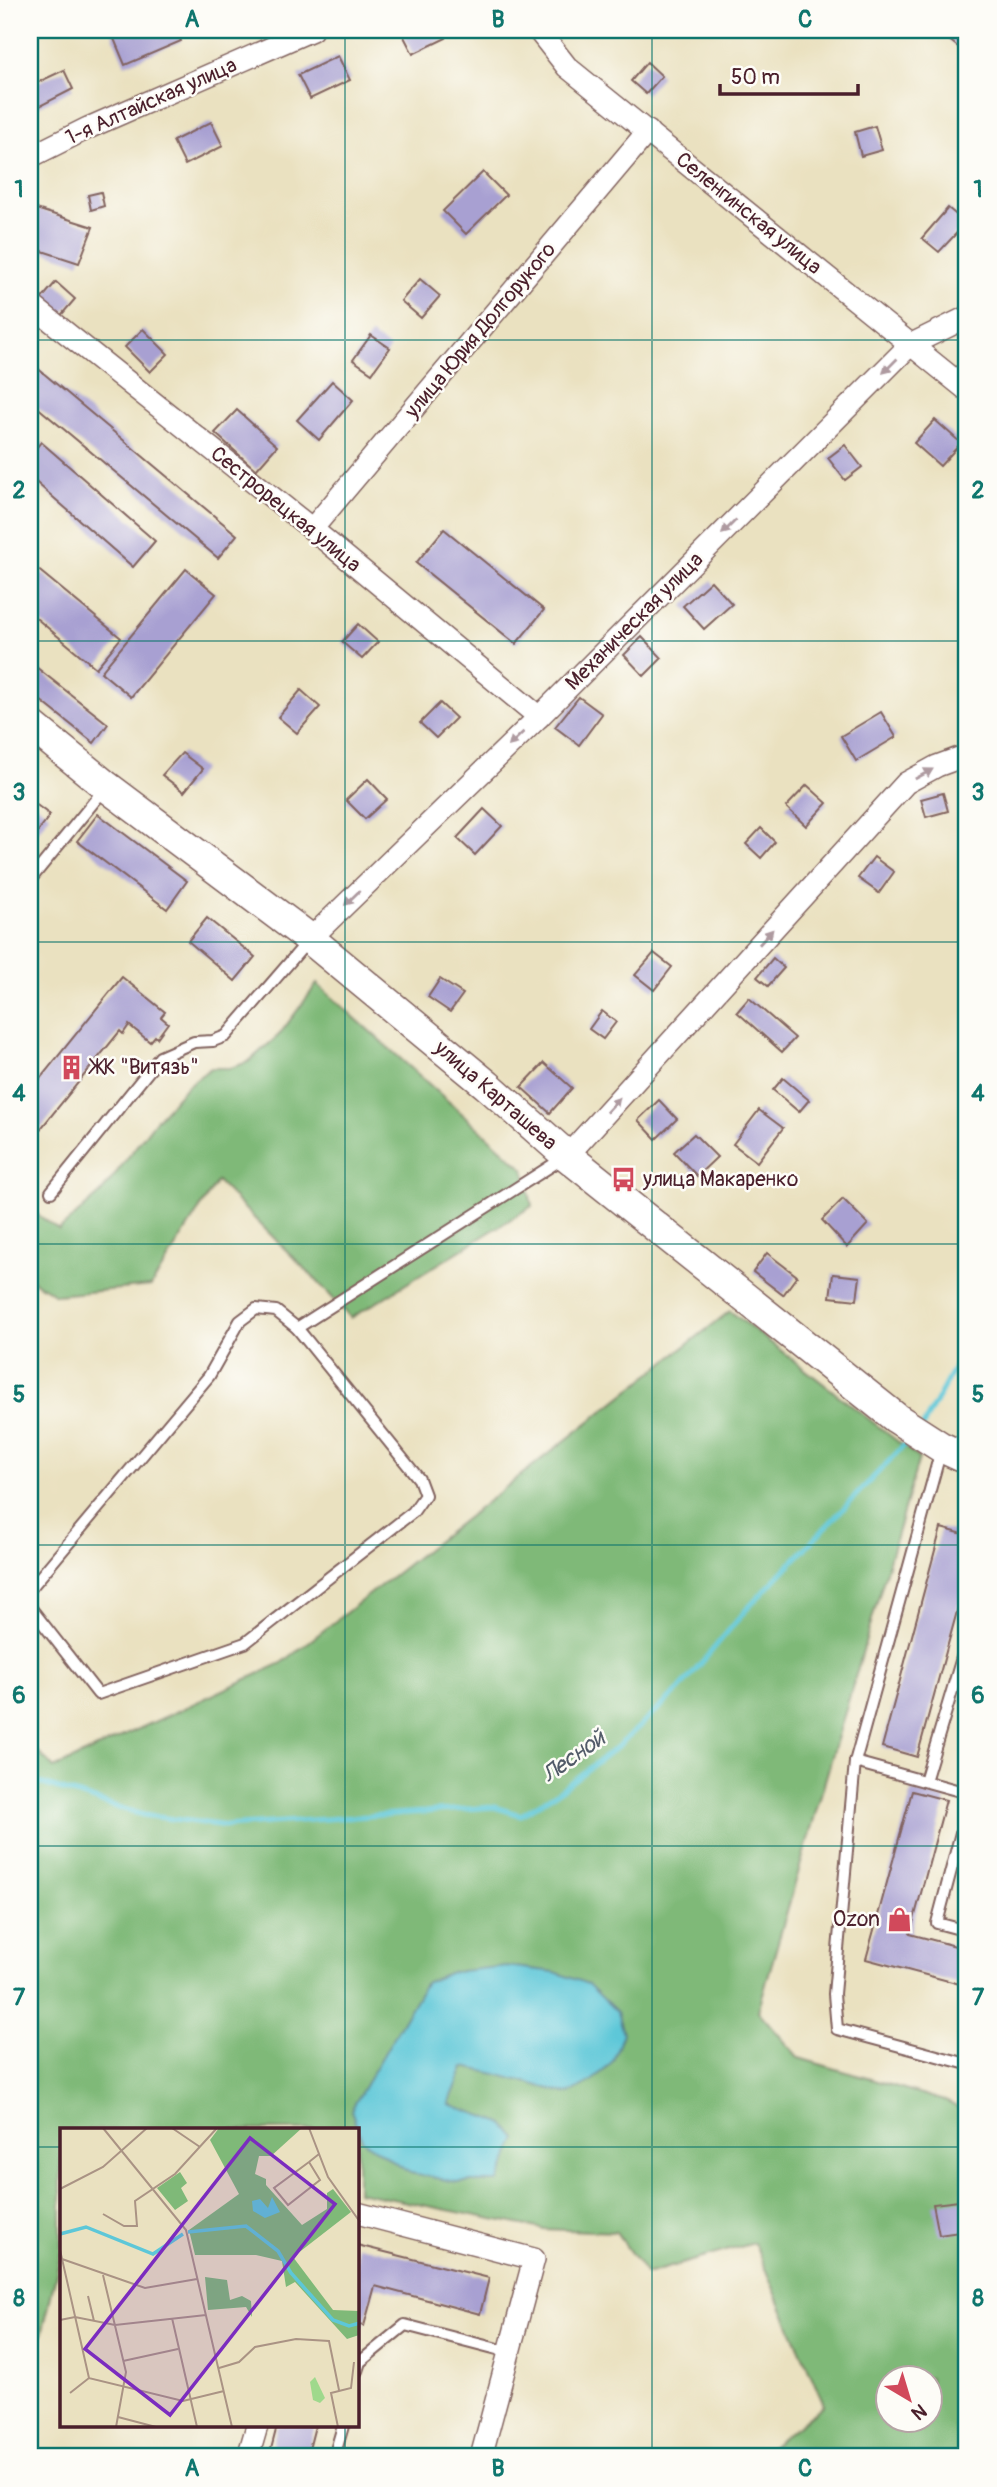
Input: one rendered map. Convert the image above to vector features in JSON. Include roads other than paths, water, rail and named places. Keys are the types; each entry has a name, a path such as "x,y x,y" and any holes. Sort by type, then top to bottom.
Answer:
{"main road":[{"name":"улица Карташева","path":"30,724 106,786 310,939 477,1077 567,1156 895,1418 944,1447"}],"street":[{"name":"1-я Алтайская улица","path":"30,157 88,128 312,30"},
{"name":"Селенгинская улица","path":"538,30 567,67 967,390"},
{"name":"улица Юрия Долгорукого","path":"312,529 648,131"},
{"name":"Сестрорецкая улица","path":"30,304 312,529 539,717"},
{"name":"Механическая улица","path":"310,939 539,717 910,345 967,317"},
{"path":"567,1156 906,783 937,766 967,755"},
{"path":"359,2214 534,2259 481,2457"},
{"path":"248,2457 256,2428"}],"lane":[{"path":"30,880 106,786"},
{"path":"51,1192 160,1057 194,1042 213,1041 226,1036 310,939"},
{"path":"297,1328 567,1156"},
{"path":"30,1589 209,1376 240,1321 256,1310 276,1311 297,1328 419,1479 425,1495 413,1512 245,1643 98,1694 30,1606"},
{"path":"944,1447 855,1762 834,1994 837,2029 967,2064"},
{"path":"925,1781 967,1641"},
{"path":"855,1762 967,1793"},
{"path":"967,1810 937,1923 967,1931"},
{"path":"359,2362 405,2325 509,2352"},
{"path":"334,2457 341,2428"}],"water":[{"path":"507,1966 555,1972 588,1984 617,2012 623,2033 613,2061 592,2081 568,2094 464,2067 449,2104 503,2123 517,2139 498,2182 457,2182 410,2173 362,2140 351,2110 426,1982 451,1972"}],"waterway":[{"name":"Лесной","path":"923,1426 967,1346"},
{"name":"Лесной","path":"30,1780 143,1815 227,1826 494,1807 521,1815 555,1794 617,1747 679,1690 745,1611 911,1438"}],"place":[{"name":"ЖК \"Витязь\"","path":"71,1067"},
{"name":"улица Макаренко","path":"623,1179"},
{"name":"Ozon","path":"900,1919"}]}
